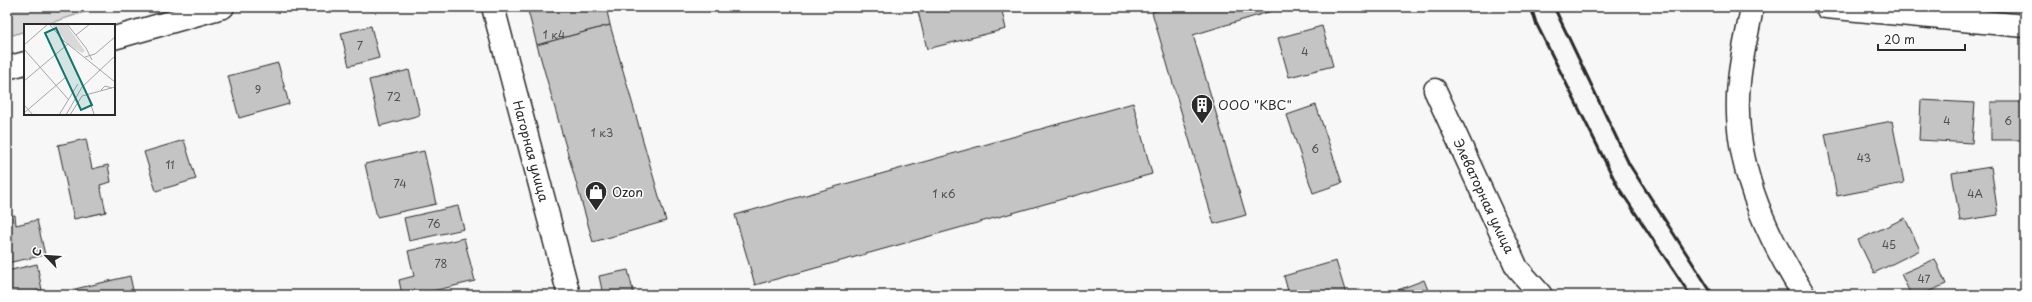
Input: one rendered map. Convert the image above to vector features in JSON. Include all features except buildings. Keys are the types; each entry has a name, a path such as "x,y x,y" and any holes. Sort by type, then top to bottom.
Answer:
{"street":[{"path":"115,38 223,7"},
{"name":"Нагорная улица","path":"493,7 569,295"},
{"path":"1752,7 1739,82 1740,142 1754,198 1783,262 1804,295"},
{"path":"1826,7 2025,26"},
{"path":"7,68 24,63"},
{"name":"Элеваторная улица","path":"1436,90 1517,268 1541,295"}],"shaded area":[{"path":"7,7 101,7 47,24 24,24 24,31 7,37"}],"railway":[{"path":"1531,7 1536,23 1618,187 1690,295"},
{"path":"1554,7 1629,164 1713,295"}],"place":[{"name":"ООО \"КВС\"","path":"1202,124"},
{"name":"Ozon","path":"596,212"}]}
